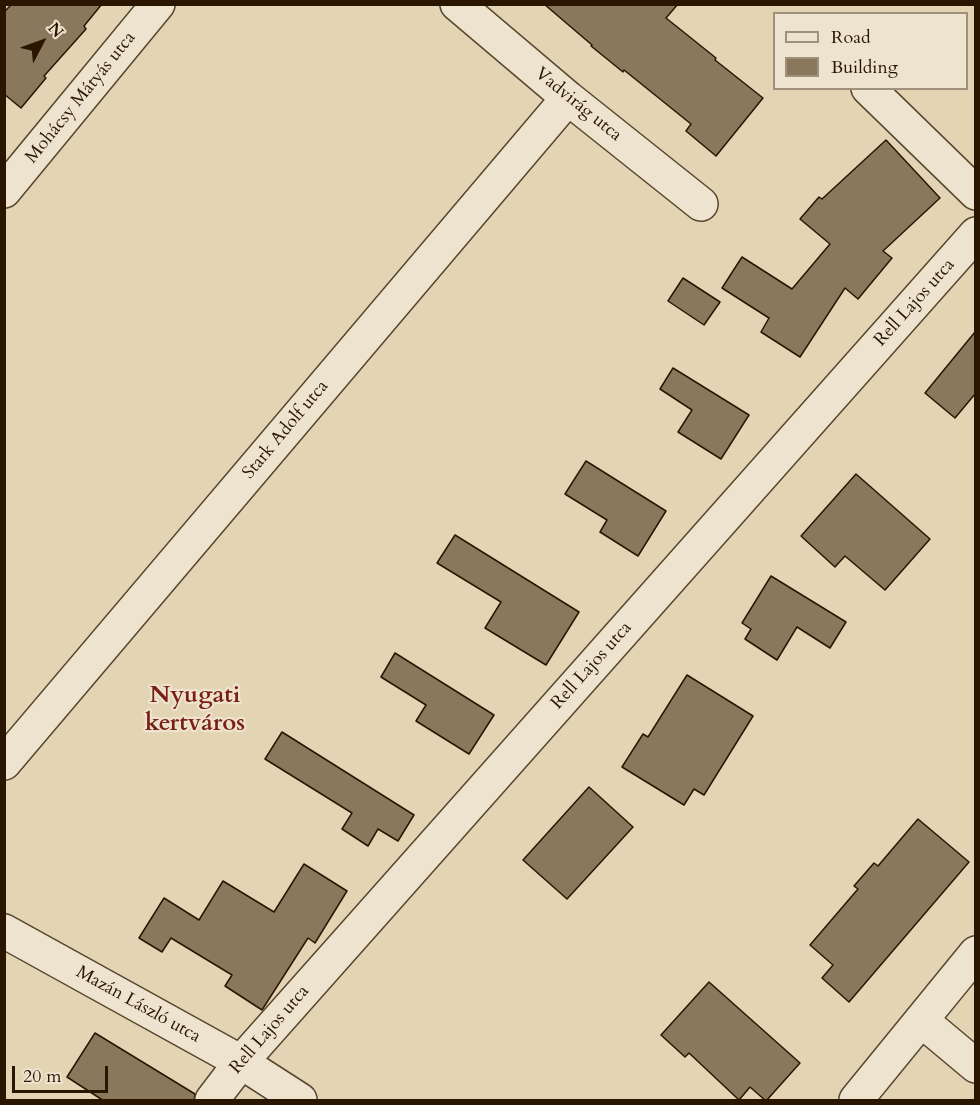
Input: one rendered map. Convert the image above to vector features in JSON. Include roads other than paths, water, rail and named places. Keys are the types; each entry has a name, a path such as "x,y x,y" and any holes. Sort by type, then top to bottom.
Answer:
{"street":[{"name":"Mohácsy Mátyás utca","path":"4,191 158,4"},
{"name":"Vadvirág utca","path":"458,4 568,98 701,204"},
{"path":"870,90 975,193"},
{"name":"Stark Adolf utca","path":"4,763 568,98"},
{"name":"Rell Lajos utca","path":"212,1101 241,1062 975,234"},
{"name":"Mazán László utca","path":"4,931 241,1062 300,1101"},
{"path":"855,1101 975,953"},
{"path":"921,1020 975,1066"}],"district":[{"name":"Nyugati kertváros","path":"195,710"}]}
